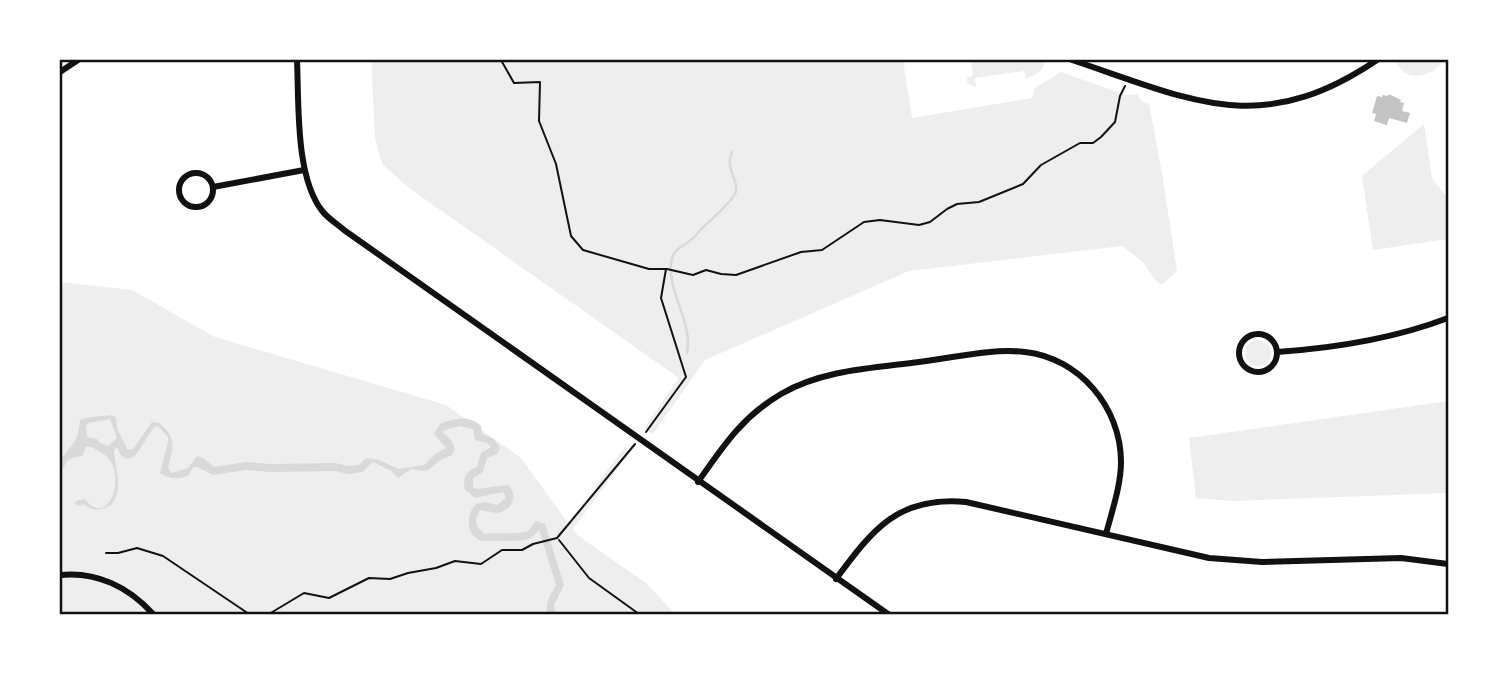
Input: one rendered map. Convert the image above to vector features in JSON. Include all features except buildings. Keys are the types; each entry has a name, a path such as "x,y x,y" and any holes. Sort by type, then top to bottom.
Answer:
{"street":[{"path":"60,72 78,60"},
{"path":"297,60 304,170 315,200 323,212 344,230 698,482 888,614"},
{"path":"1072,60 1200,102 1236,106 1267,105 1304,98 1342,82 1377,60"},
{"path":"213,187 304,170"},
{"path":"190,174 207,177 213,187 211,198 202,206 192,207 182,201 180,196 181,180 190,174"},
{"path":"1277,352 1362,342 1404,333 1448,317"},
{"path":"1258,334 1271,339 1277,352 1272,365 1257,372 1247,368 1240,354 1245,340 1258,334"},
{"path":"698,482 731,435 748,418 783,393 816,379 855,370 998,352 1023,352 1045,357 1077,372 1101,397 1113,421 1121,460 1106,534"},
{"path":"836,579 877,527 899,513 926,503 966,502 1187,554 1234,561 1401,558 1448,564"},
{"path":"60,575 86,575 103,579 127,591 153,614"}],"path":[{"path":"501,60 514,83 540,82 539,121 556,164 571,236 583,250 649,269 667,269 693,275 706,270 736,275 801,252 822,250 864,222 880,220 919,225 930,222 957,204 979,202 1023,184 1041,165 1080,143 1093,143 1101,137 1115,122 1125,85"},
{"path":"643,435 686,377 661,298 667,269"},
{"path":"269,614 304,593 335,597 369,578 390,579 455,561 481,564 502,550 522,550 561,536 635,444"},
{"path":"556,538 589,578 639,614"},
{"path":"106,553 137,548 163,556 249,614"}],"shaded area":[{"path":"371,60 903,60 912,118 1032,98 1035,88 1061,72 1126,95 1138,94 1140,100 1149,104 1177,271 1162,285 1155,280 1143,262 1122,246 909,271 705,360 653,434 644,428 679,378 409,188 383,165 375,137"},
{"path":"963,60 1043,60 1044,64 1039,72 1026,79 1024,71 975,78 976,87 968,84 966,77 973,76 971,61"},
{"path":"1396,60 1445,60 1427,74 1412,75 1405,73"},
{"path":"1424,124 1432,178 1448,199 1448,239 1373,250 1362,176"},
{"path":"60,282 132,290 215,337 446,405 521,458 568,523 625,447 631,451 573,529 577,535 646,583 675,614 60,614"},
{"path":"1258,340 1267,344 1271,353 1267,362 1258,366 1249,362 1245,353 1249,344"},
{"path":"1448,401 1448,493 1233,501 1196,498 1189,438"},
{"path":"112,415 116,418 118,431 128,450 133,449 152,422 159,423 172,438 168,468 172,473 188,468 197,456 214,467 246,462 335,463 348,466 359,465 366,458 379,460 399,469 424,465 446,448 434,434 440,424 456,419 472,420 481,426 482,434 494,439 500,448 497,454 487,458 483,472 473,478 473,487 476,489 507,485 514,498 510,506 502,512 480,510 476,518 477,526 485,534 525,532 536,521 545,524 564,585 554,605 556,614 547,614 548,602 556,585 539,530 526,540 482,541 472,535 469,519 476,504 485,502 497,505 506,498 503,492 475,498 465,490 466,476 477,467 481,453 491,447 475,440 473,429 460,426 445,430 443,432 455,449 452,455 427,471 411,469 398,478 391,471 373,462 362,472 349,474 335,471 246,470 213,475 193,467 189,475 174,478 160,473 168,437 158,426 154,427 135,456 126,459 117,447 114,451 118,491 112,504 98,510 83,504 79,506 75,504 76,501 85,499 94,507 102,508 109,502 115,482 114,470 109,459 91,447 86,447 82,456 67,462 60,476 60,461 76,439 80,420","holes":["110,419 117,438 108,446 97,439 87,437 86,427 88,423"]}],"waterway":[{"path":"687,353 687,330 671,274 672,257 736,192 730,165 732,152"}]}
